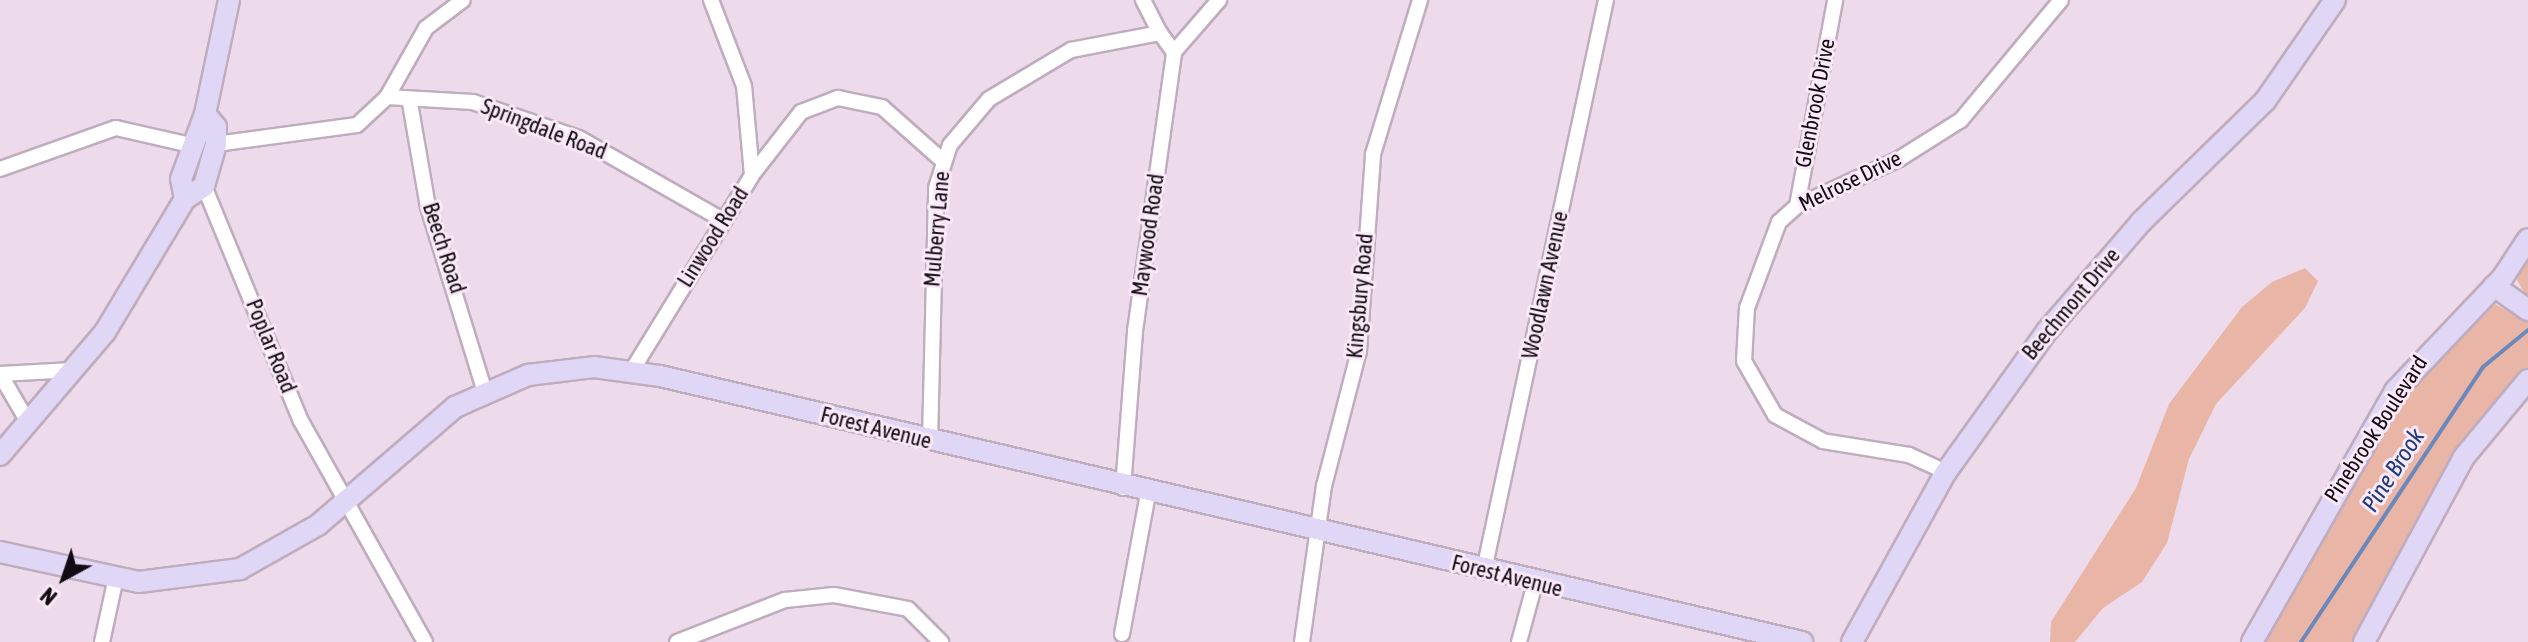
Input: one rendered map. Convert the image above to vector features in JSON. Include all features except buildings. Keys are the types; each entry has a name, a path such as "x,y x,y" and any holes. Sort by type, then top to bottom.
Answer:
{"street":[{"path":"185,199 181,179 205,114 229,0"},
{"path":"216,144 357,125 387,97 426,28 463,0"},
{"name":"Linwood Road","path":"631,372 752,175 744,86 711,0"},
{"path":"1143,0 1174,52 1219,0"},
{"name":"Kingsbury Road","path":"1302,642 1318,532 1359,351 1373,154 1420,0"},
{"name":"Woodlawn Avenue","path":"1484,570 1606,0"},
{"name":"Glenbrook Drive","path":"1797,206 1835,0"},
{"name":"Melrose Drive","path":"1946,472 1909,455 1803,434 1775,415 1755,388 1743,349 1747,308 1779,222 1797,206 1899,159 1961,120 2061,0"},
{"name":"Beechmont Drive","path":"1852,642 1946,472 2062,311 2265,101 2335,0"},
{"name":"Mulberry Lane","path":"930,441 936,188 943,161 989,99 1071,50 1160,33"},
{"name":"Maywood Road","path":"1123,488 1135,331 1174,52"},
{"name":"Springdale Road","path":"387,97 410,103 473,102 579,138 723,220"},
{"path":"752,175 801,112 838,98 882,107 943,161"},
{"name":"Beech Road","path":"410,103 428,207 485,392"},
{"path":"0,455 129,300 185,199 204,186 216,144 216,127 205,114"},
{"path":"0,169 116,128 191,145"},
{"name":"Poplar Road","path":"204,186 222,215 301,421 425,642"},
{"name":"Pinebrook Boulevard","path":"2252,642 2395,391 2436,339 2494,286 2528,239"},
{"path":"2494,286 2528,310"},
{"name":"Forest Avenue","path":"0,552 116,577 182,581 240,569 347,503 412,440 485,392 559,368 631,372 1148,494 1802,642"},
{"path":"28,422 0,374 73,370"},
{"path":"2364,642 2464,457 2528,380"},
{"path":"1122,634 1148,494"},
{"path":"102,642 116,577"},
{"path":"1519,642 1535,583"},
{"path":"677,642 785,600 834,595 908,609 941,642"}],"shaded area":[{"path":"2528,250 2528,299 2517,280"},
{"path":"2305,268 2318,281 2305,308 2216,404 2189,459 2167,543 2142,582 2103,608 2075,642 2050,642 2051,622 2136,488 2169,404 2242,307 2272,282"},
{"path":"2491,302 2528,322 2528,372 2353,642 2257,642 2400,389"}],"waterway":[{"name":"Pine Brook","path":"2301,642 2483,367 2528,330"}]}
